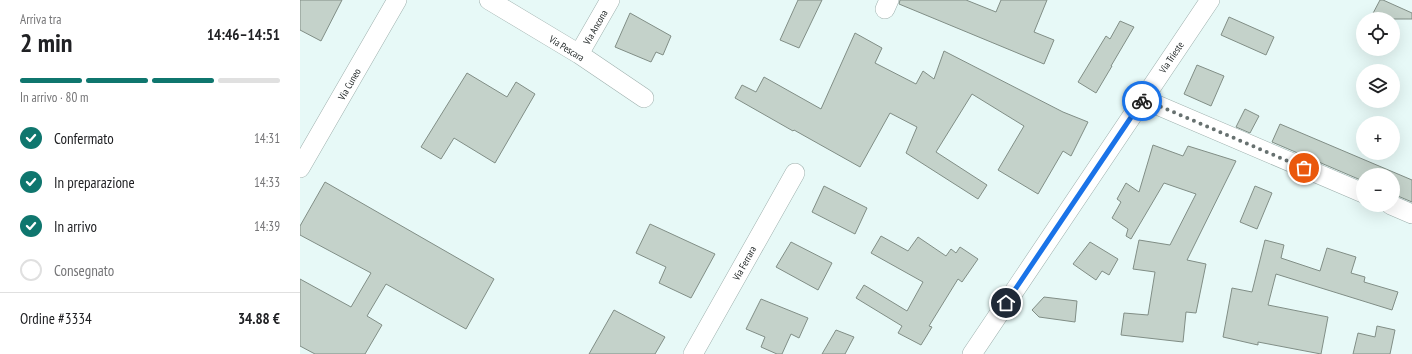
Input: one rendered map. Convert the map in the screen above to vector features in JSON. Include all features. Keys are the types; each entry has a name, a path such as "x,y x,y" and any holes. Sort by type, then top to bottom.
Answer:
{"street":[{"name":"Via Cuneo","path":"300,168 397,0"},
{"name":"Via Pescara","path":"489,0 579,54 644,98"},
{"name":"Via Ancona","path":"579,54 610,0"},
{"name":"Via Trieste","path":"972,354 1210,0"},
{"path":"1143,99 1356,190"},
{"name":"Via Ferrara","path":"693,354 795,173"},
{"path":"1400,209 1412,214"}],"building":[{"path":"300,0 342,0 321,41 300,30"},
{"path":"798,0 822,0 799,48 780,40"},
{"path":"900,0 966,0 996,12 1001,0 1047,0 1034,32 1054,40 1044,64 899,4"},
{"path":"1380,0 1383,0 1412,13 1412,19 1400,19 1400,12 1374,12"},
{"path":"630,13 671,36 663,55 656,52 651,62 615,47"},
{"path":"1229,17 1274,37 1266,55 1221,35"},
{"path":"1120,21 1134,27 1096,93 1078,82 1106,36 1110,39"},
{"path":"855,33 882,48 875,63 916,84 923,71 934,79 944,51 1063,112 1088,122 1071,156 1063,151 1038,194 998,170 1024,126 972,94 936,152 987,185 978,199 906,153 917,127 890,113 860,167 735,98 742,85 756,92 764,77 821,109"},
{"path":"1197,65 1224,76 1211,106 1184,94"},
{"path":"467,73 507,97 516,82 535,94 495,163 454,138 441,159 421,147"},
{"path":"1245,109 1259,116 1250,133 1236,127"},
{"path":"1280,124 1356,156 1356,160 1365,160 1384,168 1356,168 1356,178 1272,142"},
{"path":"1153,145 1183,156 1188,146 1236,161 1187,260 1206,264 1196,313 1186,312 1183,342 1121,335 1124,313 1148,315 1155,272 1133,269 1139,240 1170,245 1196,194 1164,183 1131,239 1126,236 1128,229 1112,218 1121,202 1117,199 1126,183 1139,192"},
{"path":"1400,175 1412,180 1412,202 1400,197"},
{"path":"325,182 494,279 466,329 386,284 367,316 382,325 365,354 315,354 300,346 300,279 351,307 371,273 300,235 300,226"},
{"path":"824,186 867,208 855,234 812,212"},
{"path":"1255,186 1272,193 1257,229 1240,222"},
{"path":"650,224 715,254 691,298 659,283 666,267 636,253"},
{"path":"881,236 908,251 918,237 946,256 951,249 956,253 960,247 978,259 962,282 958,279 929,326 932,327 921,345 898,333 902,326 856,298 864,285 907,311 923,282 871,253"},
{"path":"1265,240 1284,245 1281,258 1320,271 1327,248 1356,257 1351,273 1365,277 1364,282 1398,292 1392,310 1276,274 1268,305 1328,317 1321,354 1258,342 1258,345 1223,337 1232,288 1252,292"},
{"path":"791,242 832,263 818,290 776,267"},
{"path":"1090,242 1118,259 1109,275 1102,271 1096,280 1073,264"},
{"path":"1044,297 1077,301 1075,322 1039,317 1032,310"},
{"path":"761,299 808,318 799,338 791,334 782,354 777,354 761,347 765,337 746,329"},
{"path":"614,310 665,337 655,354 589,354"},
{"path":"1377,326 1395,330 1390,354 1353,354 1358,333 1375,337"},
{"path":"836,330 854,337 845,354 822,354"}],"way so far":[{"path":"1142,101 1143,99 1304,168"}],"route":[{"path":"1006,303 1142,101"}]}
